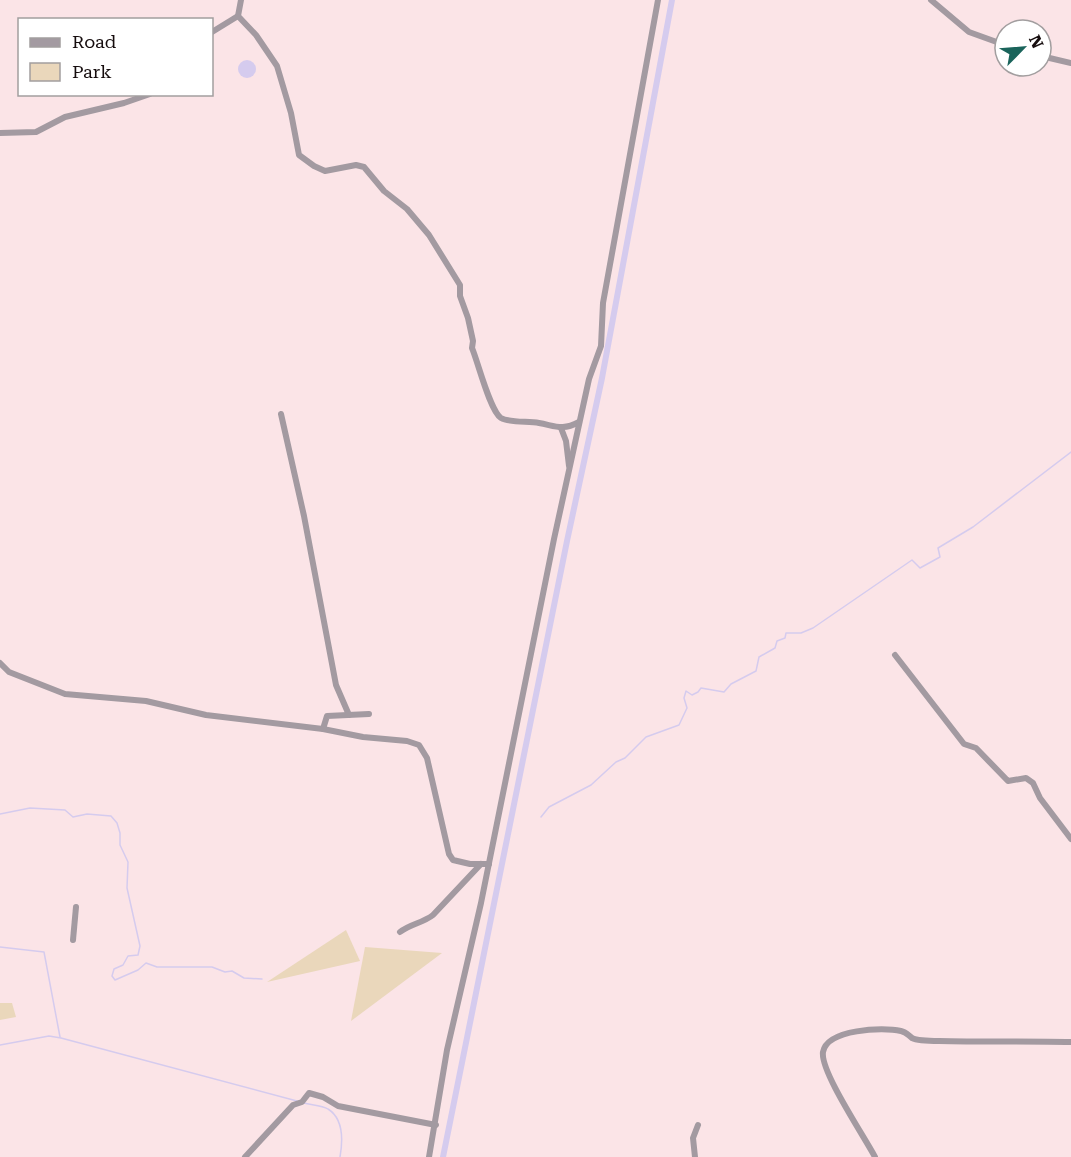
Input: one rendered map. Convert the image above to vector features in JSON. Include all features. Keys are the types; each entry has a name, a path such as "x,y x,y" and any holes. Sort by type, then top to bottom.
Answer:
{"street":[{"path":"213,31 238,16 241,0"},
{"path":"429,1157 447,1050 489,864 579,422 589,379 601,346 603,303 658,0"},
{"path":"931,0 969,32 993,41"},
{"path":"238,16 256,35 277,66 291,113 299,155 325,171 356,165 364,167 384,191 406,209 429,235 460,285 460,296 473,341 472,348 496,411 503,418 561,428 579,422"},
{"path":"1053,59 1071,63"},
{"path":"0,133 36,132 65,117 144,96"},
{"path":"282,414 336,685 349,715"},
{"path":"561,428 566,441 570,469"},
{"path":"895,655 964,744 976,748 1008,782 1026,778 1033,783 1040,798 1071,839"},
{"path":"0,663 9,672 65,694 146,701 206,715 323,729 419,745 427,758 448,854 453,860 470,864 489,864"},
{"path":"323,729 327,716 369,714"},
{"path":"400,932 433,915 481,864"},
{"path":"72,939 76,914"},
{"path":"875,1157 833,1084 823,1059 826,1044 832,1038 855,1032 885,1029 904,1031 914,1039 939,1041 1071,1042"},
{"path":"245,1157 293,1105 302,1102 309,1092 338,1106 436,1125"},
{"path":"695,1157 693,1138 698,1125"}],"green space":[{"path":"346,930 360,961 267,982"},
{"path":"365,947 442,953 351,1021"},
{"path":"0,1003 12,1003 16,1017 0,1020"}],"shaded area":[{"path":"243,60 251,60 256,65 254,76 243,78 238,73 238,65"}],"waterway":[{"path":"443,1157 602,378 672,0"},
{"path":"541,817 549,807 591,785 616,762 625,758 646,737 679,725 687,708 684,698 686,691 692,695 701,688 724,692 731,684 756,671 759,657 775,648 777,641 785,638 786,633 801,633 813,628 912,560 920,568 940,557 938,548 973,527 1071,452"},
{"path":"0,814 30,808 65,810 73,817 87,814 111,816 117,823 120,845 128,862 127,888 140,946 138,955 128,956 123,965 114,969 112,976 115,980 138,970 146,963 157,967 212,967 225,972 232,971 244,978 262,979"},
{"path":"0,947 44,952 60,1037"},
{"path":"0,1045 49,1036 61,1038 297,1101"},
{"path":"304,1103 326,1108 337,1118 342,1137 340,1157"}]}
